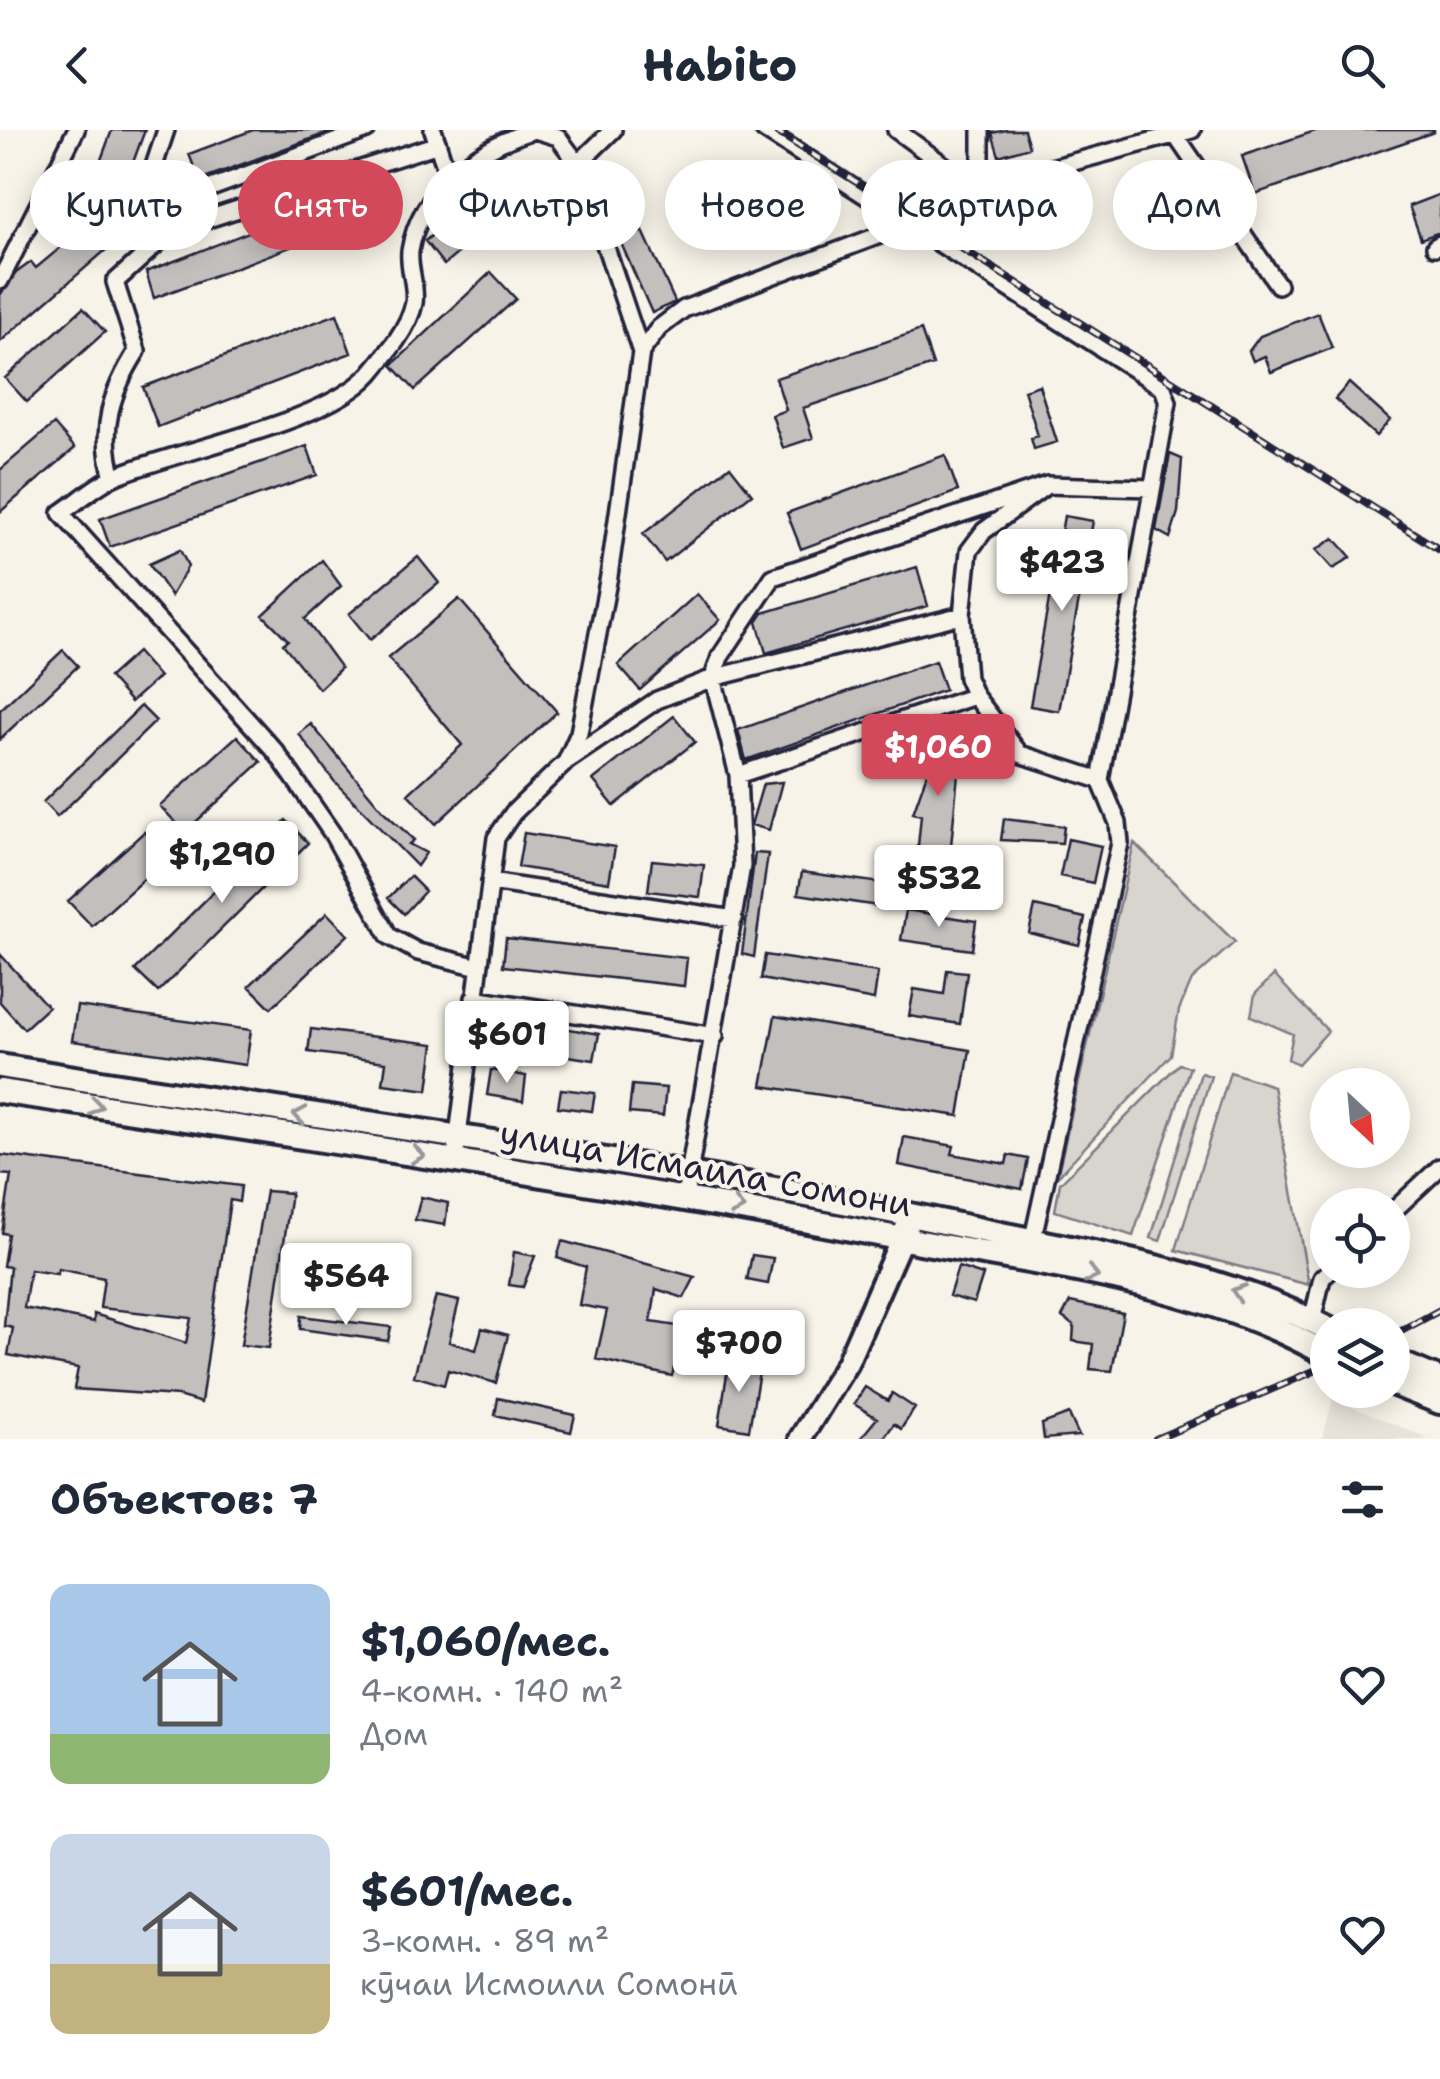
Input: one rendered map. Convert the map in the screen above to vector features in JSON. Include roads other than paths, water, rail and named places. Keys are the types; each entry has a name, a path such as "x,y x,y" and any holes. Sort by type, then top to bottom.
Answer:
{"main road":[{"path":"0,1066 687,1186 911,1215 1030,1251 1235,1291 1310,1321"},
{"name":"улица Исмаила Сомони","path":"0,1091 457,1148"},
{"name":"улица Исмаила Сомони","path":"687,1186 901,1238 1030,1251 1200,1300 1284,1330 1310,1345"},
{"path":"800,1439 847,1364 911,1215"},
{"path":"1410,1368 1440,1380"},
{"path":"1410,1390 1440,1402"}],"street":[{"path":"0,281 76,130"},
{"path":"157,160 166,130"},
{"path":"218,185 368,130"},
{"path":"475,160 502,140 534,130 558,137 575,160"},
{"path":"582,160 613,130"},
{"path":"764,130 861,193"},
{"path":"896,130 937,160"},
{"path":"981,130 981,160"},
{"path":"1141,141 1157,130"},
{"path":"1075,160 1192,130"},
{"path":"1173,133 1278,285"},
{"path":"218,214 436,137"},
{"path":"423,210 410,252 414,303 394,343 366,378 324,405 113,477 61,514 276,752 332,833 389,936 418,952 478,967"},
{"path":"642,352 659,328 684,310 861,242"},
{"path":"113,477 106,454 112,390 137,352 115,282 150,250"},
{"path":"566,762 580,733 610,576 642,352 607,250"},
{"path":"949,250 1163,388 1168,402 1100,780 1118,823 1120,842 1030,1251"},
{"path":"687,1186 742,866 738,775 713,678 720,657 773,577 1047,485 1150,488"},
{"path":"1047,485 984,531 969,551 962,615 967,678 975,696 1020,754 1100,780"},
{"path":"457,1148 496,838 513,813 566,762 656,700 713,678 962,615"},
{"path":"738,775 975,696"},
{"path":"490,882 734,918"},
{"path":"474,998 714,1036"},
{"path":"1410,1195 1440,1167"}],"railway":[{"path":"774,130 1440,550"},
{"path":"1410,1326 1440,1310"},
{"path":"1156,1439 1310,1373"}]}
